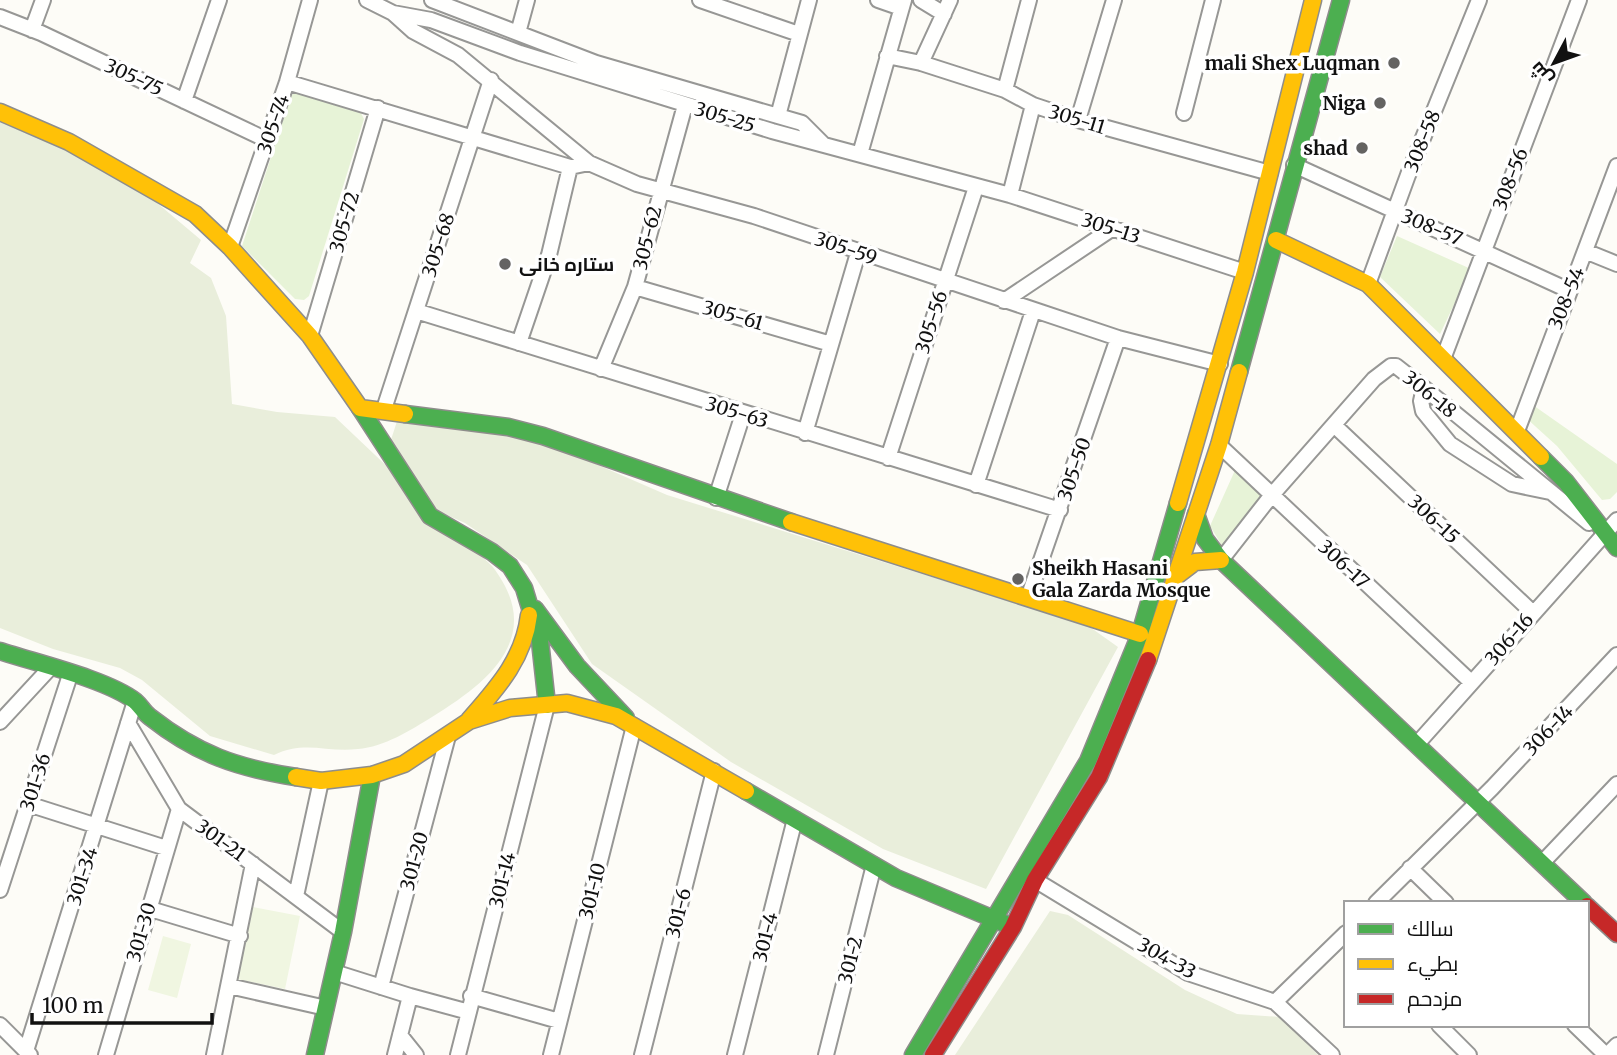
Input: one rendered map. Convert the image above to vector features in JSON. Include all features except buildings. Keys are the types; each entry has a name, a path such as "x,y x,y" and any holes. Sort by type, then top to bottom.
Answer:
{"main road":[{"path":"913,1055 1088,761 1140,634 1220,364 1313,0"},
{"path":"933,1055 1013,927 1035,880 1099,777 1146,666 1216,452 1341,0"},
{"path":"0,112 69,142 145,183 195,214 230,247 310,336 430,516 492,552 510,566 529,602 576,666 634,726"},
{"path":"1276,240 1368,284 1566,482 1604,535 1617,548"},
{"path":"360,408 508,427 543,436 716,498 1140,634"},
{"path":"1203,419 1211,428 1223,427"},
{"path":"1193,453 1205,450 1216,452"},
{"path":"1196,514 1205,539 1221,560 1583,901"},
{"path":"1174,578 1195,562 1221,560"},
{"path":"529,602 540,641 547,705"},
{"path":"0,651 71,674 135,701 147,715 196,750 250,770 321,781 372,775 404,764 468,721 514,668 525,647 529,602"},
{"path":"468,721 510,708 566,703 616,716 896,878 1013,927"},
{"path":"315,1055 343,932 372,775"},
{"path":"1589,906 1614,924"}],"street":[{"path":"32,30 43,0"},
{"path":"184,101 219,0"},
{"name":"305-74","path":"230,247 288,82 310,0"},
{"path":"367,0 393,13 413,31 458,55 589,163"},
{"path":"432,0 596,63 802,123 824,145"},
{"path":"518,33 527,0"},
{"path":"778,116 809,0"},
{"path":"860,154 902,4 878,0"},
{"path":"921,0 944,15"},
{"path":"921,63 950,0"},
{"path":"1005,90 1029,0"},
{"path":"1077,120 1114,0"},
{"path":"1184,113 1213,0"},
{"name":"308-56","path":"1443,359 1579,0"},
{"path":"709,1 799,34"},
{"name":"308-58","path":"1368,284 1476,1"},
{"name":"305-25","path":"393,13 431,20 477,38 685,105 976,187"},
{"name":"305-75","path":"0,17 267,140"},
{"name":"305-11","path":"887,56 921,63 1005,90 1032,105 1077,120 1270,173"},
{"name":"305-68","path":"384,409 491,80"},
{"path":"288,82 474,135 570,166 589,163"},
{"name":"305-62","path":"601,369 635,287 659,191 685,105"},
{"path":"1010,195 1032,105"},
{"name":"305-72","path":"310,336 378,108"},
{"name":"305-59","path":"589,163 659,191 754,216 944,282 1118,338 1220,364"},
{"name":"308-57","path":"1294,165 1568,290"},
{"path":"519,343 549,255 570,166"},
{"name":"308-54","path":"1517,431 1617,166"},
{"name":"305-13","path":"976,187 1010,195 1245,272"},
{"name":"305-56","path":"888,458 976,187"},
{"path":"1004,301 1113,228"},
{"path":"1585,251 1617,264"},
{"path":"805,433 858,253"},
{"name":"305-61","path":"635,287 831,344"},
{"path":"976,485 1032,310"},
{"name":"305-63","path":"415,312 1060,510"},
{"name":"305-50","path":"1028,598 1118,338"},
{"name":"306-18","path":"1221,560 1271,496 1374,379 1391,366 1396,366 1424,388 1604,535"},
{"path":"1424,388 1421,401 1423,411 1450,444 1511,484 1555,493"},
{"path":"716,498 743,414"},
{"name":"306-15","path":"1335,426 1532,612"},
{"name":"306-17","path":"1216,452 1271,496 1471,682"},
{"name":"306-16","path":"1417,744 1532,612 1617,520"},
{"name":"306-14","path":"1378,901 1552,726 1617,655"},
{"path":"0,722 50,668"},
{"name":"301-36","path":"0,890 71,674"},
{"name":"301-34","path":"28,1053 135,701"},
{"name":"301-14","path":"458,1055 547,705"},
{"name":"301-21","path":"128,723 179,809 343,932"},
{"name":"301-10","path":"552,1053 634,726"},
{"name":"301-20","path":"381,986 448,736"},
{"name":"301-6","path":"642,1055 714,771"},
{"path":"296,896 321,781"},
{"path":"1542,863 1617,784"},
{"path":"28,804 166,848"},
{"name":"301-30","path":"106,1055 147,908 179,809"},
{"name":"301-4","path":"735,1055 795,819"},
{"path":"214,1055 253,864"},
{"name":"301-2","path":"826,1055 874,865"},
{"path":"1410,868 1444,901"},
{"name":"304-33","path":"1035,880 1188,973 1275,1002 1332,1055"},
{"path":"147,908 240,936"},
{"path":"1275,1002 1344,935"},
{"path":"334,972 469,1012"},
{"path":"229,985 326,1009"},
{"path":"395,1055 410,996"},
{"path":"471,996 559,1021"},
{"path":"0,1025 28,1053"},
{"path":"1441,1027 1469,1055"},
{"path":"1577,1027 1607,1055 1617,1045"},
{"path":"400,1035 416,1055"}],"green space":[{"path":"296,91 359,109 364,119 309,296 304,300 295,299 242,246 291,96"},
{"path":"0,119 73,151 150,197 201,240 190,263 211,278 226,316 232,404 277,412 335,417 492,566 507,591 514,614 512,635 504,654 491,672 474,688 415,727 378,745 347,750 296,748 274,755 210,736 142,680 120,668 53,649 0,628"},
{"path":"1397,236 1471,269 1440,334 1380,277"},
{"path":"1530,403 1617,464 1617,492 1610,499 1602,500 1557,446 1525,417"},
{"path":"398,418 527,434 667,495 1087,625 1118,647 986,889 883,849 731,762 592,664 527,565 465,523 435,510 390,443"},
{"path":"1236,468 1267,496 1224,549 1210,526"},
{"path":"253,907 300,916 285,989 237,979"},
{"path":"1050,911 1068,915 1185,990 1237,1014 1281,1017 1318,1055 955,1055"},
{"path":"163,936 191,944 177,998 148,990"}],"traffic: fast":[{"path":"1239,372 1341,0"},
{"path":"360,408 430,516 492,552 510,566 524,588 540,641 547,705"},
{"path":"405,414 508,427 543,436 791,522"},
{"path":"1541,457 1566,482 1617,548"},
{"path":"913,1055 1088,761 1140,634 1178,503"},
{"path":"1196,514 1205,539 1221,560 1582,901"},
{"path":"535,609 577,666 626,718"},
{"path":"0,651 89,679 122,693 167,730 218,758 296,777"},
{"path":"315,1055 343,932 372,775"},
{"path":"746,791 896,878 1008,925"}],"traffic: slow":[{"path":"1178,503 1245,272 1313,0"},
{"path":"0,112 69,142 195,214 230,247 310,336 360,408 405,414"},
{"path":"1276,240 1368,284 1541,457"},
{"path":"1148,660 1219,445 1239,372"},
{"path":"791,522 1140,634"},
{"path":"1174,578 1195,562 1221,560"},
{"path":"469,720 508,672 521,645 529,615"},
{"path":"296,777 321,781 372,775 404,764 469,721 510,708 567,703 616,716 746,791"}],"traffic: jam":[{"path":"933,1055 1013,927 1035,880 1099,777 1148,660"},
{"path":"1589,908 1617,934"}],"place":[{"name":"mali Shex Luqman","path":"1394,63"},
{"name":"Niga","path":"1380,103"},
{"name":"shad","path":"1362,148"},
{"name":"ستاره خانی","path":"505,264"},
{"name":"Sheikh Hasani Gala Zarda Mosque","path":"1018,579"}]}
